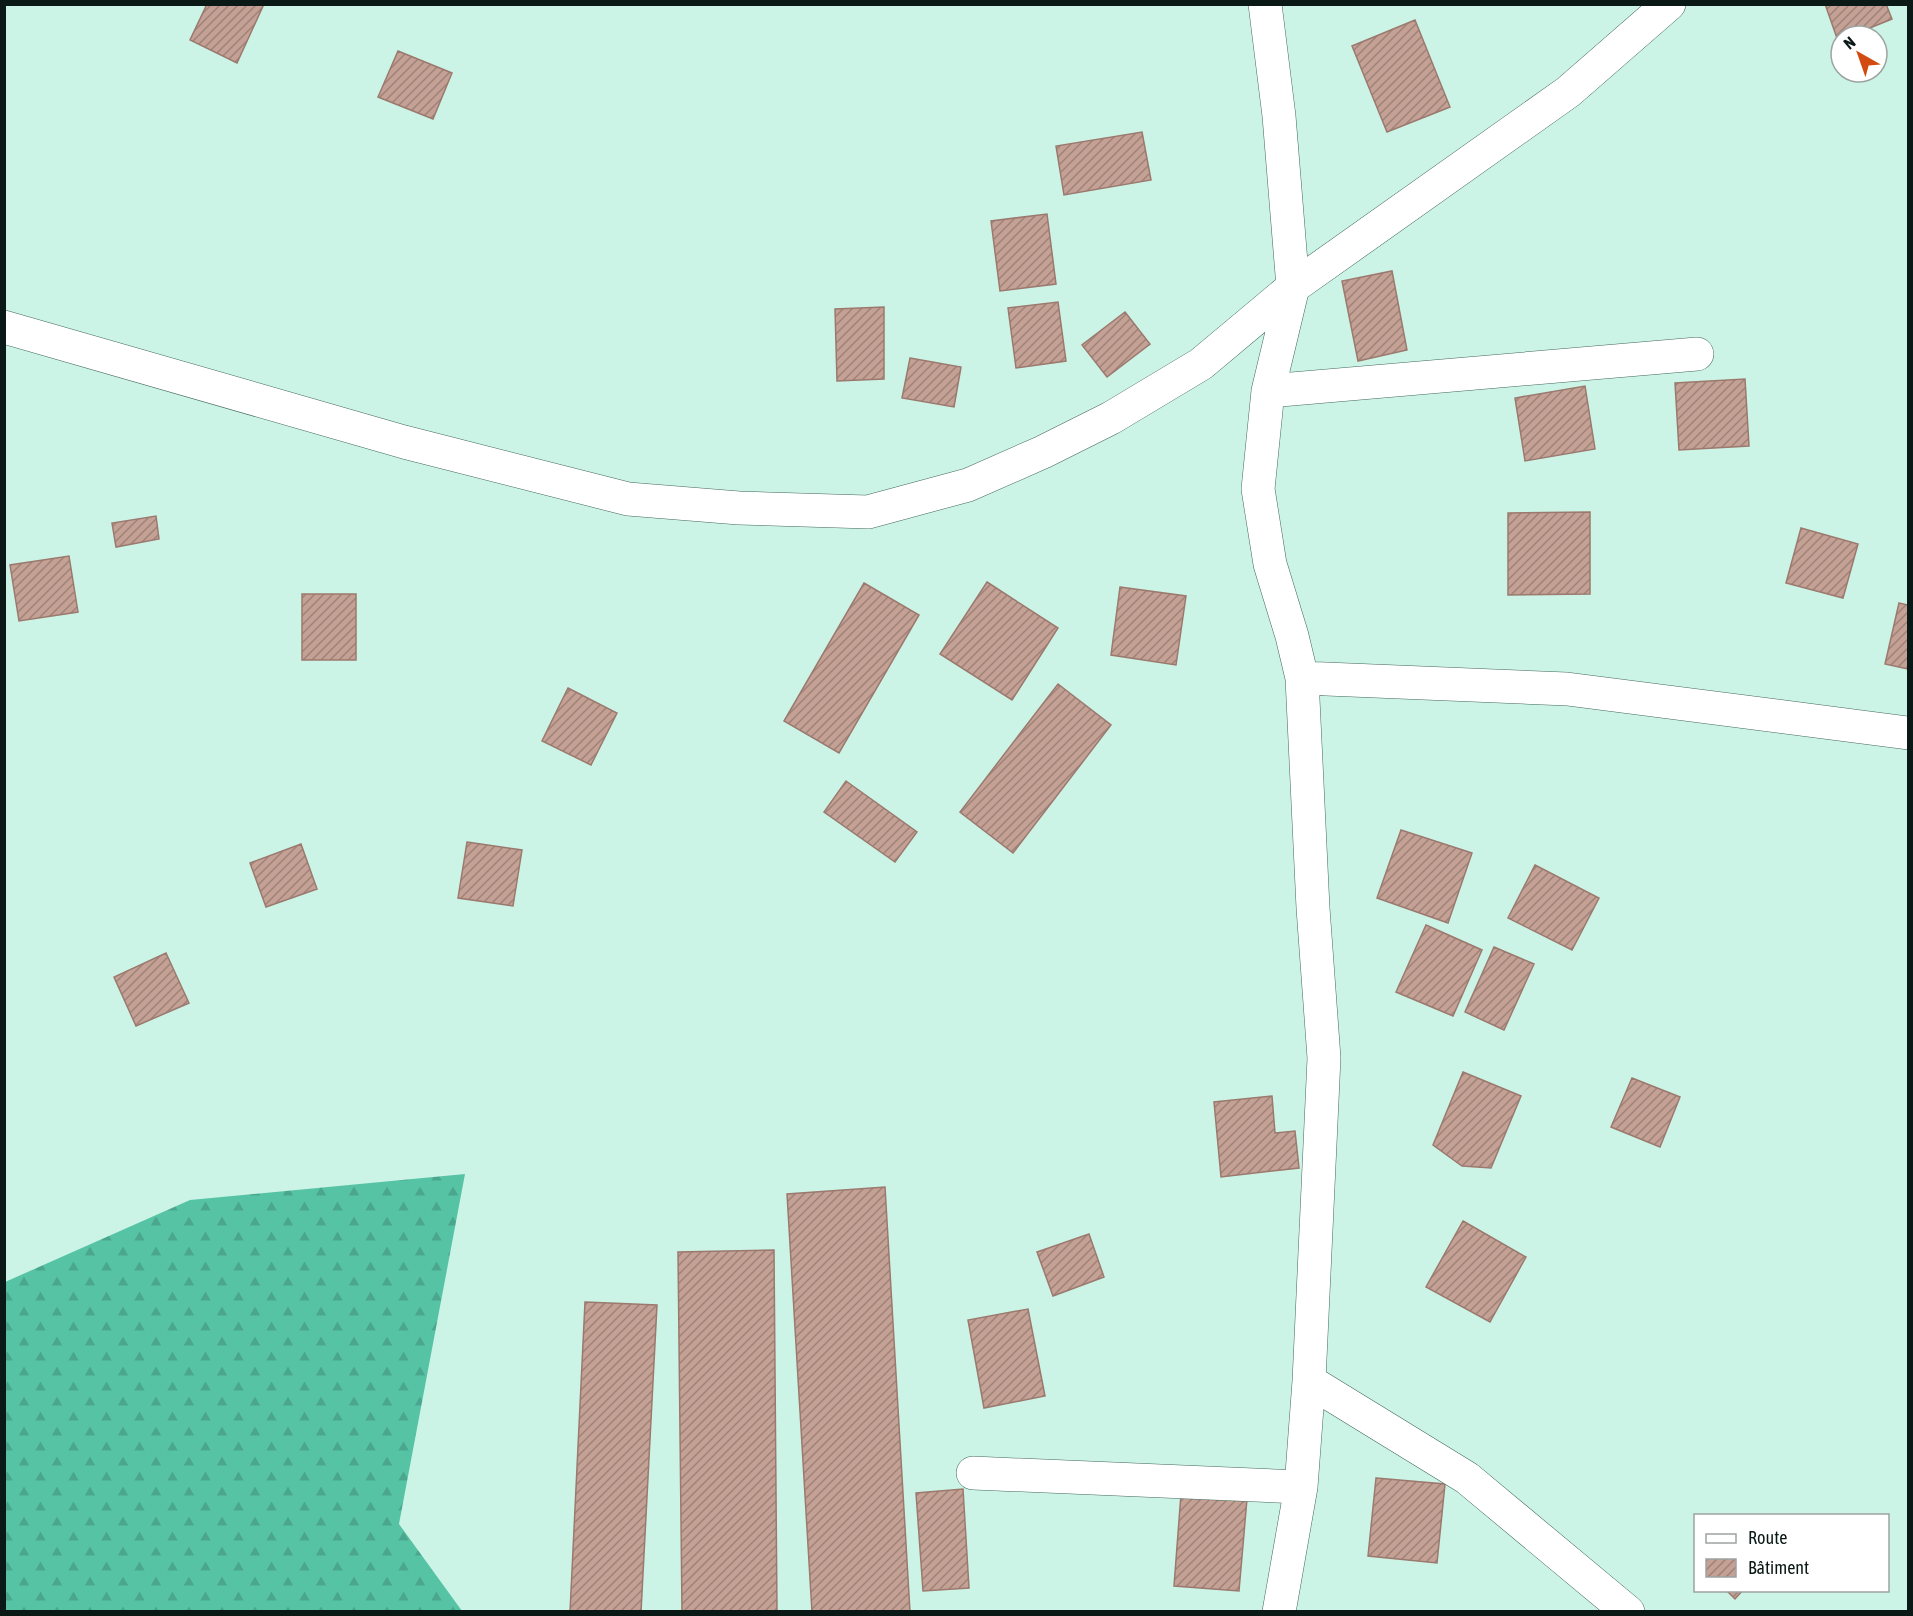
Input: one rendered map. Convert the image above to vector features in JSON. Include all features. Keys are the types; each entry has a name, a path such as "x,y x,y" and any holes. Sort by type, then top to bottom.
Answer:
{"street":[{"path":"1265,4 1279,117 1293,287 1268,391 1258,489 1270,564 1302,678 1313,908 1324,1058 1309,1381 1301,1487 1279,1611"},
{"path":"4,327 404,442 628,499 739,508 868,512 968,485 1043,452 1111,418 1201,364 1293,287 1568,92 1669,4"},
{"path":"1268,391 1697,354"},
{"path":"1302,678 1568,689 1908,733"},
{"path":"1309,1381 1467,1478 1628,1611"},
{"path":"973,1473 1301,1487"}],"green space":[{"path":"465,1174 399,1524 462,1611 5,1611 5,1282 190,1200"}],"building":[{"path":"207,4 264,4 237,63 190,40"},
{"path":"1825,4 1886,4 1892,19 1880,24 1832,24"},
{"path":"1415,20 1450,107 1387,132 1352,46"},
{"path":"398,51 452,73 433,119 378,97"},
{"path":"1142,132 1151,180 1064,195 1056,146"},
{"path":"1047,214 1056,284 1000,291 991,221"},
{"path":"1392,271 1407,350 1358,361 1342,281"},
{"path":"1058,302 1066,361 1016,368 1008,308"},
{"path":"884,307 884,379 837,381 835,309"},
{"path":"1125,312 1150,344 1107,377 1082,345"},
{"path":"910,358 961,367 954,407 902,398"},
{"path":"1745,379 1749,446 1679,450 1675,383"},
{"path":"1585,386 1595,449 1525,461 1515,398"},
{"path":"1590,512 1590,594 1508,595 1508,513"},
{"path":"156,516 159,539 116,547 112,523"},
{"path":"1801,528 1858,544 1843,598 1786,583"},
{"path":"69,556 78,612 19,621 10,565"},
{"path":"987,582 1058,628 1012,700 940,654"},
{"path":"864,583 919,615 839,753 784,721"},
{"path":"1120,587 1186,596 1176,665 1111,655"},
{"path":"302,594 356,594 356,660 302,660"},
{"path":"1899,603 1908,605 1908,669 1885,664"},
{"path":"1058,684 1111,725 1013,853 960,812"},
{"path":"568,688 617,713 591,765 542,741"},
{"path":"846,781 917,832 895,862 824,812"},
{"path":"1401,830 1472,853 1448,923 1377,898"},
{"path":"467,842 522,850 513,906 458,898"},
{"path":"301,844 317,889 266,907 250,863"},
{"path":"1535,865 1599,898 1572,950 1508,918"},
{"path":"1426,925 1482,950 1453,1016 1396,992"},
{"path":"1494,947 1534,964 1504,1030 1465,1012"},
{"path":"166,953 189,1003 136,1026 114,977"},
{"path":"1463,1072 1521,1096 1491,1168 1462,1166 1433,1145"},
{"path":"1632,1078 1680,1097 1660,1147 1611,1127"},
{"path":"1272,1096 1275,1133 1295,1131 1299,1168 1221,1177 1214,1102"},
{"path":"885,1187 910,1612 812,1612 787,1194"},
{"path":"1463,1221 1526,1257 1490,1322 1426,1287"},
{"path":"1089,1234 1104,1277 1053,1296 1037,1252"},
{"path":"774,1250 777,1612 682,1612 678,1252"},
{"path":"585,1302 657,1305 641,1612 570,1612"},
{"path":"1028,1309 1045,1396 984,1408 968,1320"},
{"path":"1376,1478 1445,1484 1437,1563 1368,1556"},
{"path":"963,1489 969,1588 923,1591 916,1493"},
{"path":"1181,1494 1247,1499 1239,1591 1174,1586"},
{"path":"1728,1592 1741,1592 1735,1599"}]}
